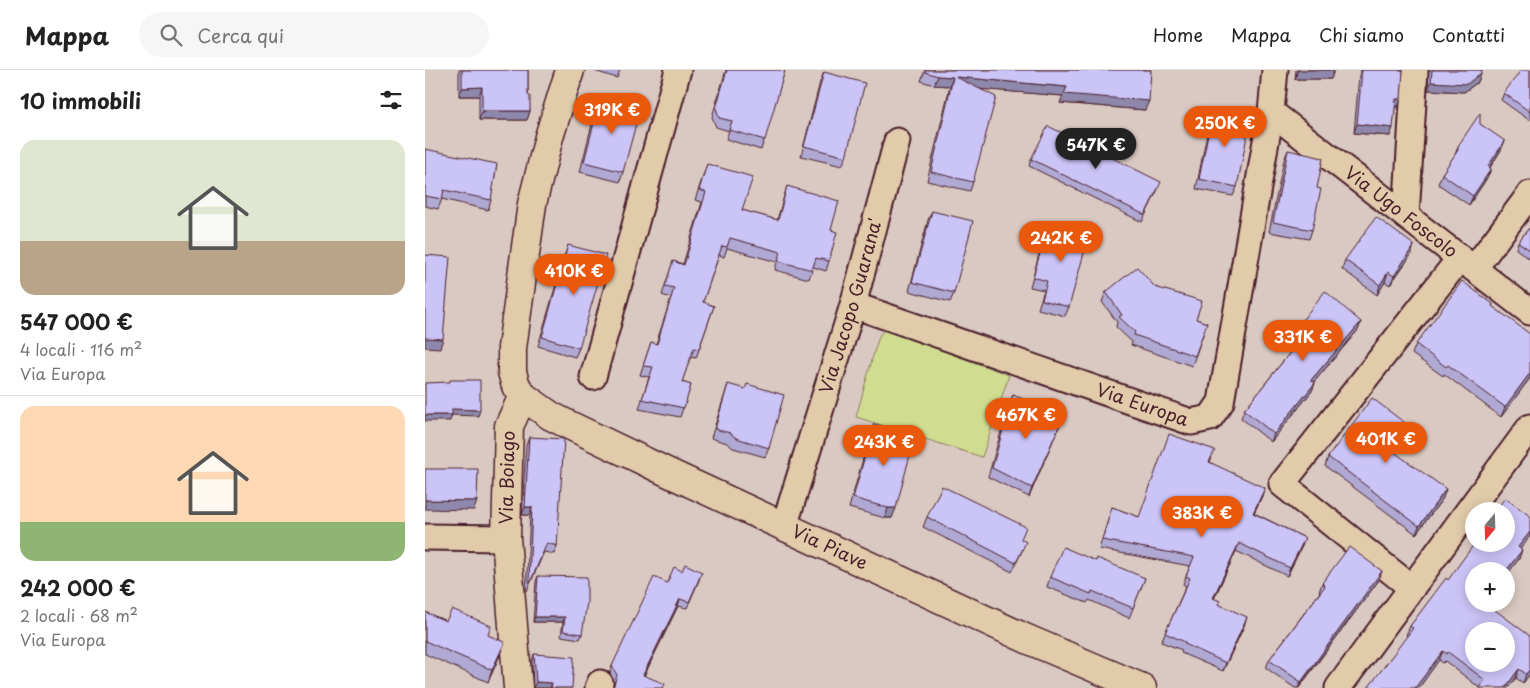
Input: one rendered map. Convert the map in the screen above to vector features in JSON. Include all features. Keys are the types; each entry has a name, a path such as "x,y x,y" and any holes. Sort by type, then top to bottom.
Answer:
{"main road":[{"path":"523,396 512,372 512,348 532,204 549,137 570,70"},
{"name":"Via Piave","path":"523,396 551,416 784,527 1027,639 1142,688"},
{"name":"Via Boiago","path":"518,688 506,538 509,426 523,396"}],"street":[{"path":"593,377 678,70"},
{"name":"Via Europa","path":"853,305 1191,422 1210,418 1221,402 1271,112 1275,70"},
{"path":"1406,216 1415,70"},
{"name":"Via Ugo Foscolo","path":"1271,112 1530,312"},
{"name":"Via Jacopo Guarana'","path":"784,527 853,305 897,141"},
{"path":"1412,588 1281,484 1467,263 1530,194"},
{"path":"1338,688 1530,427"},
{"path":"425,537 506,538"}],"green space":[{"path":"885,330 1009,375 982,457 856,417 880,334"}],"building":[{"path":"462,70 528,70 530,111 482,111 482,87 462,88"},
{"path":"727,70 785,70 765,140 729,130 732,121 719,118 716,108"},
{"path":"925,70 1151,70 1149,101 1064,94 1067,87 956,77 996,97 973,182 931,172 953,77 938,76 925,72"},
{"path":"1362,70 1403,70 1401,99 1396,99 1393,128 1357,124"},
{"path":"1432,70 1482,70 1481,73 1467,84 1431,82"},
{"path":"1521,70 1530,70 1530,112 1504,93"},
{"path":"824,72 865,83 846,157 804,146"},
{"path":"600,99 640,109 623,172 584,162"},
{"path":"1213,109 1251,116 1237,187 1199,179"},
{"path":"1480,113 1480,124 1505,141 1488,166 1491,169 1473,196 1442,174"},
{"path":"1048,126 1161,182 1145,215 1031,159"},
{"path":"425,149 497,164 491,200 444,190 442,199 425,196"},
{"path":"1288,150 1323,158 1317,188 1321,189 1312,230 1273,222"},
{"path":"707,164 753,177 742,210 778,220 787,186 839,201 831,230 837,232 829,261 816,258 812,270 778,261 781,252 730,238 727,247 722,246 703,302 714,306 699,349 694,348 682,382 691,385 684,408 642,399 653,367 643,366 651,342 657,344 674,288 665,286 673,261 684,265 706,192 699,190"},
{"path":"932,211 973,221 954,293 912,282"},
{"path":"1376,217 1414,245 1394,276 1388,272 1380,285 1345,260"},
{"path":"1049,223 1089,235 1069,307 1042,300 1047,281 1033,277"},
{"path":"1530,227 1530,250 1518,242"},
{"path":"568,245 606,255 579,348 542,337"},
{"path":"425,255 450,257 443,339 425,338"},
{"path":"1137,267 1155,287 1202,301 1196,319 1207,323 1195,356 1134,335 1135,332 1119,317 1122,315 1106,292"},
{"path":"1462,281 1530,334 1530,373 1505,407 1416,344"},
{"path":"1325,291 1361,322 1311,380 1315,383 1274,434 1244,410 1305,334 1297,327"},
{"path":"450,380 480,380 480,410 452,409 452,415 425,415 425,383 450,382"},
{"path":"728,384 745,389 747,384 784,395 769,448 736,438 730,433 715,429"},
{"path":"1013,395 1064,415 1032,488 992,468"},
{"path":"1372,398 1405,423 1387,447 1446,489 1419,526 1328,457"},
{"path":"874,424 915,436 896,508 888,508 853,498"},
{"path":"1169,434 1215,450 1209,462 1265,488 1253,513 1305,538 1290,568 1239,543 1213,598 1220,601 1218,604 1247,617 1226,663 1165,633 1190,578 1186,576 1194,557 1102,540 1112,507 1139,517"},
{"path":"529,437 564,439 557,546 547,543 530,583 532,507 525,507"},
{"path":"425,469 478,469 477,501 425,500"},
{"path":"942,486 1026,527 1021,539 1026,542 1016,563 927,517"},
{"path":"1505,498 1511,502 1502,502"},
{"path":"1515,505 1530,516 1530,532 1518,547 1522,550 1513,562 1465,562 1465,612 1498,612 1511,622 1465,622 1465,665 1448,652 1447,654 1443,651 1415,688 1368,688 1413,628 1410,626 1446,578 1448,580 1468,552 1515,552"},
{"path":"1063,547 1096,561 1097,558 1145,578 1133,608 1092,591 1091,594 1050,577"},
{"path":"1349,547 1382,571 1301,682 1269,660 1325,586 1322,583"},
{"path":"685,564 702,572 689,602 680,599 643,675 665,684 663,688 613,688 617,675 612,666 654,577 667,583 674,567 682,571"},
{"path":"538,576 587,577 587,602 582,634 563,631 565,617 535,617"},
{"path":"452,609 491,626 488,635 504,642 492,670 425,641 425,612 446,621"},
{"path":"1515,625 1530,636 1530,669 1526,674 1519,669 1505,688 1480,688 1485,680 1474,672 1515,672"},
{"path":"534,654 574,657 572,688 551,688 552,683 536,682"}]}
